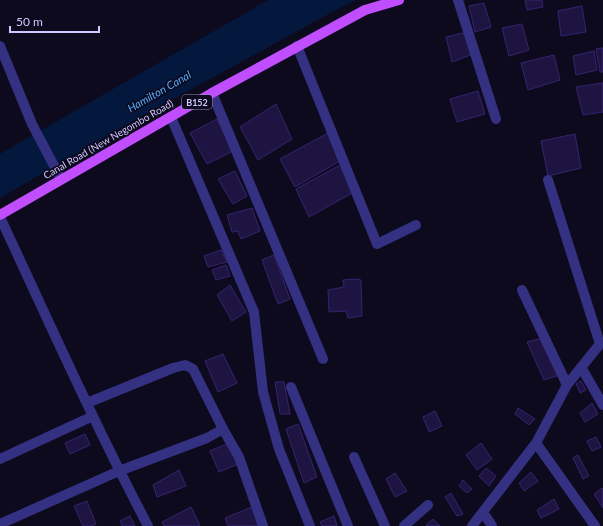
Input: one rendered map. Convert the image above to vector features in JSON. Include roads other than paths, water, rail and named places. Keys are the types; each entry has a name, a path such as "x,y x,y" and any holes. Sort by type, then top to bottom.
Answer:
{"main road":[{"name":"Canal Road (New Negombo Road)","path":"0,216 60,176 171,117 298,46 365,10 399,0"}],"street":[{"path":"458,0 496,119"},
{"path":"0,46 32,124 60,176"},
{"path":"298,46 378,244 416,225"},
{"path":"212,93 323,359"},
{"path":"171,117 254,312 263,392 279,449 310,526"},
{"path":"472,526 536,443 567,385 601,343 548,180"},
{"path":"0,216 119,471 148,526"},
{"path":"522,290 567,385"},
{"path":"87,403 173,368 185,365 194,369 223,429 239,457 263,526"},
{"path":"581,367 603,405"},
{"path":"291,388 348,526"},
{"path":"0,459 93,416"},
{"path":"0,524 119,471 207,438 223,429"},
{"path":"536,443 594,526"},
{"path":"354,457 385,526"},
{"path":"404,526 428,504"},
{"path":"483,512 492,526"}],"water":[{"name":"Hamilton Canal","path":"268,0 356,0 133,121 0,198 0,154"}]}
